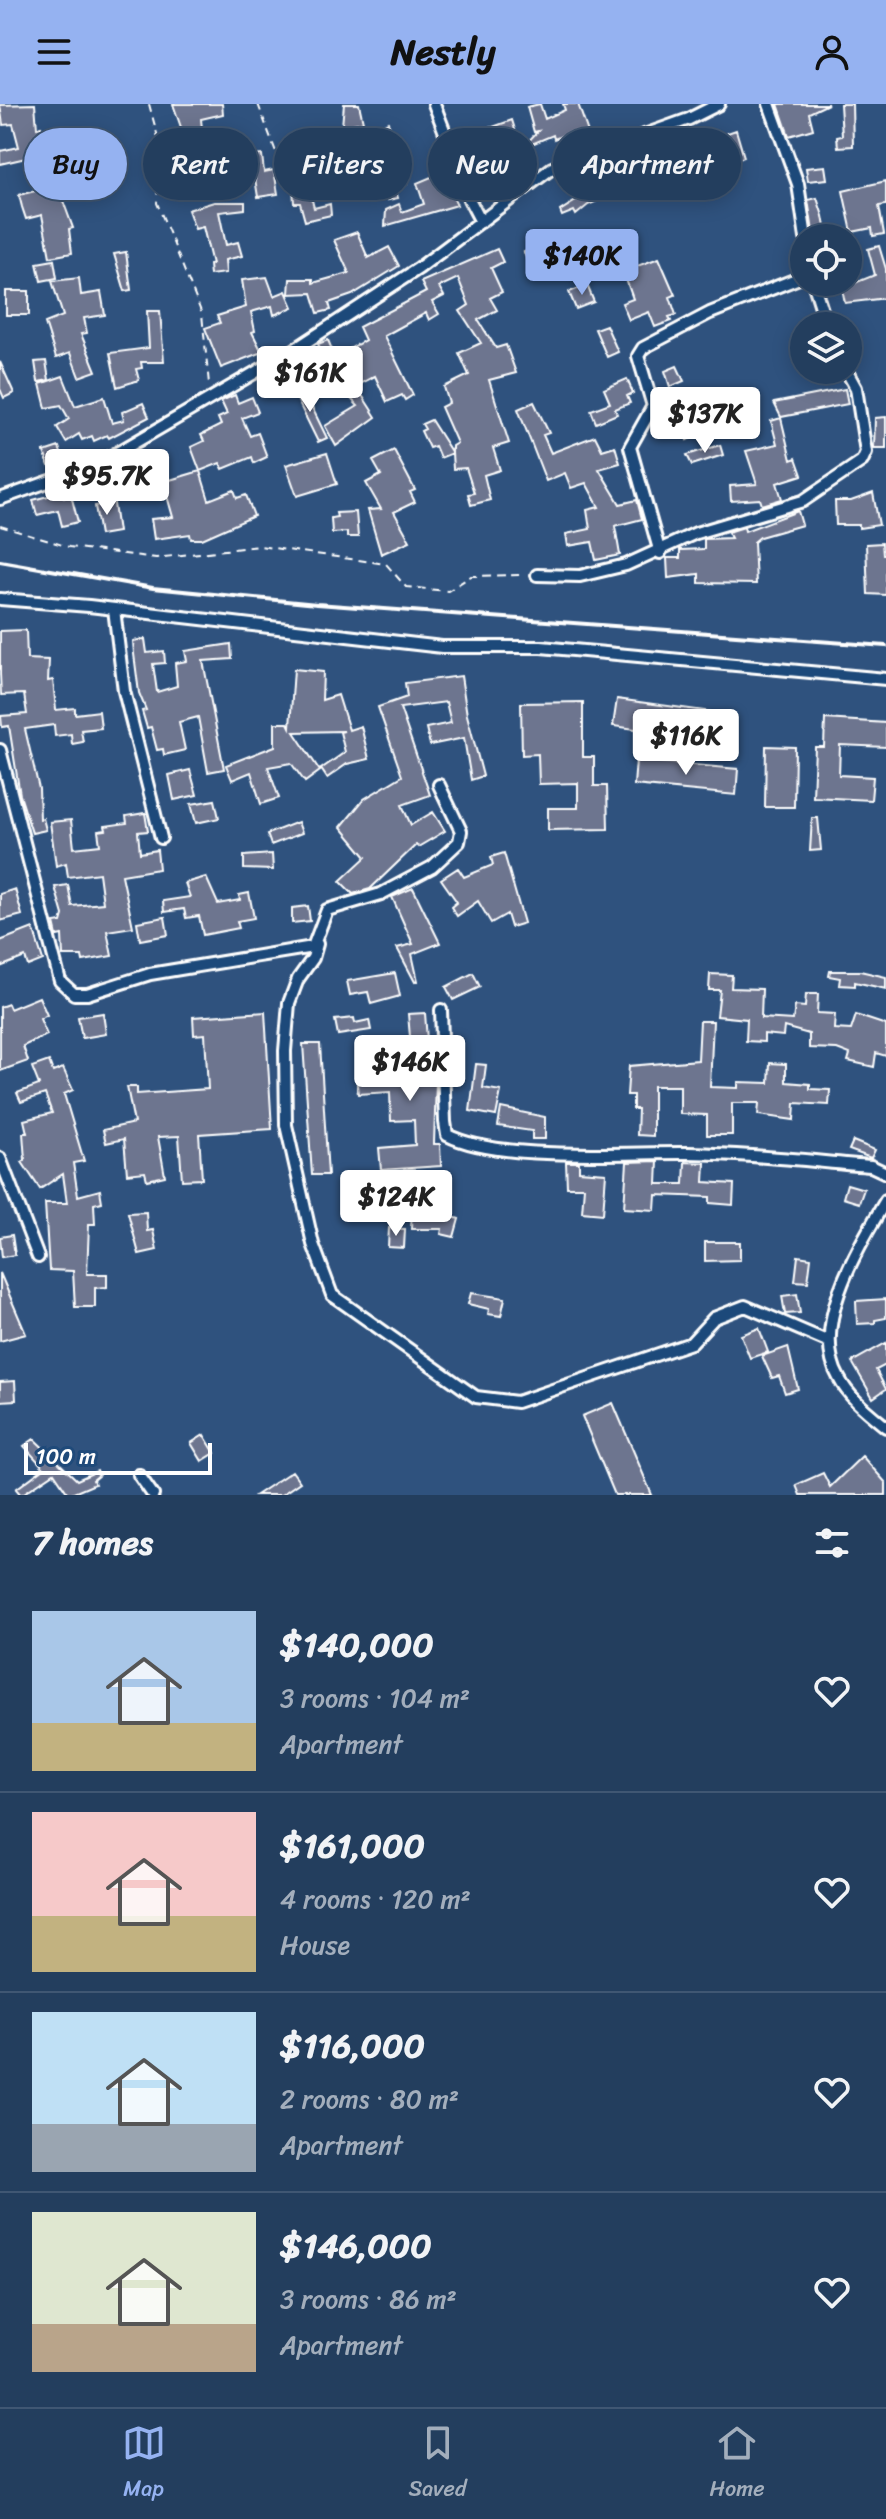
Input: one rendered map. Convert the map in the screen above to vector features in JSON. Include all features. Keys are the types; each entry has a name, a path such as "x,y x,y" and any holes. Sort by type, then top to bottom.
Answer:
{"street":[{"path":"434,104 452,151 465,162 469,171 469,199 481,222"},
{"path":"0,499 98,464 208,401 419,268 552,168 689,119 719,104"},
{"path":"769,104 798,184 804,224"},
{"path":"660,553 630,447 653,406 638,356 643,348 710,313 790,282"},
{"path":"537,575 580,576 660,553 696,533 803,501 862,461 866,452 854,384"},
{"path":"0,599 442,647 541,647 886,679"},
{"path":"114,609 124,691 161,838"},
{"path":"0,750 60,981 66,989 87,994 150,974 317,944"},
{"path":"439,785 461,831 459,842 432,867 381,894 327,910 313,958 298,979 289,1003 285,1051 286,1125 313,1244 332,1295 476,1397 517,1402 691,1343 714,1318 745,1306 829,1342"},
{"path":"441,1010 447,1135 462,1143 526,1151 764,1156 871,1166 886,1173"},
{"path":"0,1158 38,1257"},
{"path":"886,1200 859,1244 836,1305 829,1342 838,1378 860,1406 886,1427"},
{"path":"139,1475 153,1495"}],"path":[{"path":"149,104 159,141 157,203 202,314 210,377 208,401"},
{"path":"258,104 274,147"},
{"path":"0,526 69,547 156,558 259,546 386,564 406,587 448,591 471,576 537,575"}],"building":[{"path":"35,104 37,128 24,128 24,158 0,164 0,151 19,147 13,124 3,125 0,105"},
{"path":"173,104 222,104 223,114 201,119 202,128 181,128"},
{"path":"344,104 359,104 363,122 342,126"},
{"path":"540,104 545,119 565,110 563,104 578,104 586,128 553,128 553,135 537,142 538,131 533,128 527,107"},
{"path":"778,104 828,104 809,113 813,129 789,136"},
{"path":"840,104 852,104 853,146 838,147 837,137 842,136"},
{"path":"512,120 514,128 485,128"},
{"path":"388,122 390,128 374,128"},
{"path":"258,155 262,155 264,172 274,170 274,195 258,197"},
{"path":"825,166 827,179 808,181 806,168"},
{"path":"428,178 428,200 455,200 457,205 385,226 386,210 399,204 402,212 424,204 417,183"},
{"path":"886,181 886,205 879,206 884,234 873,236 872,228 862,230 862,224 850,224 843,191"},
{"path":"24,194 24,200 63,200 73,228 69,229 72,253 50,257 42,215 26,219 19,195"},
{"path":"817,198 824,224 812,224 808,200"},
{"path":"294,200 312,200 314,208 330,204 331,215 305,221 300,203 294,203"},
{"path":"577,200 599,200 576,215 574,211 562,216 560,211"},
{"path":"214,202 245,202 245,209 219,212 226,245 238,242 242,256 225,260 226,273 210,275 209,265 212,264 203,227 195,229 188,210"},
{"path":"357,232 368,258 389,247 399,266 352,295 329,303 331,310 318,313 312,293 289,294 290,279 313,279 313,283 349,273 334,240"},
{"path":"557,238 560,244 567,241 572,255 562,258 566,277 547,281 541,265 530,269 524,252"},
{"path":"879,246 886,269 886,298 845,303 844,296 862,296 862,280 875,275 868,249"},
{"path":"497,249 503,262 491,268 502,292 490,298 497,310 478,320 496,348 506,345 516,373 489,380 509,443 493,448 500,470 484,475 490,500 471,505 468,494 474,493 466,468 453,469 452,446 457,443 441,407 449,403 444,387 469,375 459,353 481,343 460,311 469,305 458,278 439,287 444,296 432,302 439,314 429,320 426,313 384,336 413,395 405,400 402,395 387,402 375,376 356,386 376,417 336,446 325,426 358,406 339,386 330,391 319,372 302,380 294,364 321,351 318,344 328,340 335,357 365,340 359,327 426,292 421,282"},
{"path":"126,252 131,290 125,291 114,254"},
{"path":"659,258 675,295 670,297 676,315 669,317 671,321 655,327 649,312 629,320 622,303 633,299 623,271"},
{"path":"54,260 57,278 41,281 37,263"},
{"path":"267,277 274,296 286,291 293,307 274,315 272,306 251,312 255,331 252,332 262,352 221,368 205,328 220,323 217,316 246,307 242,280"},
{"path":"79,278 81,295 101,292 105,315 84,318 87,333 81,334 96,371 79,377 70,353 56,358 45,323 63,316 52,281"},
{"path":"587,285 594,302 576,309 569,292"},
{"path":"6,291 29,291 29,315 6,315"},
{"path":"147,311 160,311 164,362 141,362 142,368 136,369 139,380 117,387 110,353 149,348"},
{"path":"606,325 618,352 607,357 595,329"},
{"path":"46,361 49,380 38,382 35,362"},
{"path":"0,362 14,393 4,398 0,389"},
{"path":"677,366 684,381 670,387 665,371"},
{"path":"63,376 75,406 104,397 112,423 124,420 122,412 143,403 149,417 109,438 107,435 94,441 92,436 82,440 79,434 66,442 57,427 69,419 61,405 46,408 40,384"},
{"path":"627,379 633,393 627,396 630,403 615,409 617,414 596,423 591,410 610,403 604,389"},
{"path":"301,385 327,438 318,442 292,389"},
{"path":"845,389 848,404 781,417 774,403"},
{"path":"235,395 238,403 252,397 258,412 242,418 250,436 258,433 267,457 254,463 252,457 223,469 220,463 200,471 191,447 204,441 201,435 221,425 218,418 227,414 221,401"},
{"path":"690,400 698,424 708,419 712,428 687,440 676,404"},
{"path":"534,402 549,433 543,435 551,453 595,436 602,450 615,446 620,463 599,469 620,504 637,500 642,519 615,526 620,555 596,560 592,542 568,546 566,534 590,529 587,510 599,507 586,483 571,488 565,473 546,481 518,409"},
{"path":"886,417 886,448 874,448 875,418"},
{"path":"781,418 791,460 796,458 802,475 777,483 782,499 762,505 760,499 731,501 730,486 757,484 746,451 777,444 771,421"},
{"path":"431,420 452,453 440,458 435,446 429,448 421,431 425,429 422,424"},
{"path":"720,445 723,455 692,465 687,455"},
{"path":"59,447 64,462 49,466 44,452"},
{"path":"394,450 415,490 410,492 415,502 394,512 410,541 381,554 368,510 381,509 366,483 381,475 373,461"},
{"path":"327,453 337,484 297,496 286,465"},
{"path":"200,471 209,500 234,490 237,498 246,495 254,516 202,539 191,539 190,534 154,539 151,519 173,517 163,482"},
{"path":"63,492 64,497 71,495 78,522 62,526 58,510 37,515 33,500"},
{"path":"873,493 879,525 859,528 859,525 836,525 835,501 851,501"},
{"path":"113,497 118,532 100,535 95,506 102,505 101,498"},
{"path":"798,511 802,525 760,537 754,542 756,584 699,583 699,574 668,578 667,558 680,558 680,550 704,549 704,539 731,538 728,532 744,527 745,531"},
{"path":"356,512 358,537 347,537 347,532 332,533 331,518 337,517 336,513"},
{"path":"882,543 883,555 886,555 886,595 868,594 866,544"},
{"path":"26,630 27,659 49,660 48,681 53,680 56,710 75,708 75,714 99,711 101,728 81,730 83,742 72,744 71,734 55,736 54,725 25,729 39,789 40,819 43,818 46,830 32,833 20,795 9,726 2,727 1,716 27,714 24,694 1,695 0,631"},
{"path":"145,639 147,653 164,651 165,663 153,664 157,692 177,686 175,663 187,661 185,651 231,644 232,659 203,661 224,769 208,772 198,717 179,722 185,750 164,755 163,749 157,750 151,727 147,728 142,711 146,710 139,693 134,654 133,641"},
{"path":"294,669 323,672 322,700 338,695 349,730 361,726 369,759 347,764 327,778 321,769 345,752 340,732 344,731 294,732 320,771 305,782 291,763 268,767 279,798 261,804 251,772 232,780 226,765 275,746 275,723 288,723 290,727"},
{"path":"461,676 467,715 483,776 471,780 464,738 430,745 426,728 451,723 446,702 400,708 430,795 402,805 411,825 433,812 445,831 418,847 416,845 370,889 353,894 340,881 366,857 341,827 364,799 402,776 378,707 407,697 405,683"},
{"path":"617,699 727,714 724,741 613,726"},
{"path":"583,702 583,757 594,757 594,786 607,786 608,829 548,830 548,808 578,808 578,783 539,784 538,754 522,755 521,703"},
{"path":"825,719 886,723 886,747 840,745 839,775 873,777 871,800 813,797 815,747 824,747"},
{"path":"766,746 795,747 794,807 765,807"},
{"path":"636,760 738,769 736,795 634,785"},
{"path":"190,770 197,795 174,800 169,775"},
{"path":"215,800 219,818 196,823 191,804"},
{"path":"145,813 148,831 138,832 140,853 157,850 159,869 122,875 133,927 107,931 112,956 83,961 82,956 63,956 62,935 57,936 54,923 61,922 63,915 55,887 68,885 72,906 103,903 99,873 68,877 66,863 56,866 50,822 71,820 74,848 100,845 98,831 106,830 105,826 127,823 126,816"},
{"path":"812,818 818,818 821,850 810,851"},
{"path":"298,822 302,833 271,845 267,834"},
{"path":"504,853 524,923 511,927 507,914 491,923 478,901 457,916 451,907 457,902 441,879 458,868 464,877 493,865 491,857"},
{"path":"272,854 273,870 244,869 244,856"},
{"path":"206,877 218,904 240,900 239,895 249,893 254,918 237,921 239,928 203,935 199,916 186,918 184,909 164,912 163,901 190,897 185,883"},
{"path":"413,888 440,943 412,954 418,981 415,982 397,948 413,944 392,897"},
{"path":"15,889 22,915 0,921 0,894"},
{"path":"308,906 310,921 292,923 292,908"},
{"path":"165,917 168,935 140,940 137,922"},
{"path":"33,928 43,960 28,966 25,957 0,967 0,941"},
{"path":"830,971 860,971 886,977 886,989 855,982 855,986 839,985 840,978 829,976"},
{"path":"395,973 400,996 371,1004 368,992 350,995 347,981"},
{"path":"473,973 480,987 453,1000 446,987"},
{"path":"710,974 732,975 731,988 762,989 761,1018 793,1020 795,1006 805,1007 806,994 818,994 817,1013 835,1014 834,1029 851,1030 856,1015 886,1025 886,1056 876,1053 874,1067 848,1061 850,1054 837,1049 809,1048 809,1034 784,1027 783,1036 764,1034 764,1042 746,1041 747,1019 717,1016 720,990 709,990"},
{"path":"39,997 47,1015 40,1019 47,1035 23,1046 28,1061 0,1071 0,1007 8,1004 10,1009"},
{"path":"265,1012 272,1129 199,1134 202,1179 182,1180 179,1136 158,1137 165,1176 147,1180 145,1172 127,1174 124,1139 106,1143 103,1130 134,1123 127,1087 137,1087 137,1094 208,1089 205,1034 194,1035 193,1017"},
{"path":"103,1013 106,1034 82,1038 78,1017"},
{"path":"425,1013 430,1081 436,1081 434,1144 440,1144 441,1166 381,1170 379,1148 415,1145 414,1120 391,1121 390,1092 358,1094 356,1075 413,1071 408,1014"},
{"path":"354,1018 355,1023 369,1020 371,1030 338,1035 335,1020"},
{"path":"700,1021 713,1021 710,1087 738,1088 738,1082 769,1083 770,1063 786,1064 786,1082 810,1084 810,1089 830,1090 829,1105 795,1103 794,1120 758,1115 759,1103 732,1103 732,1135 707,1135 707,1115 680,1114 680,1086 653,1086 653,1136 637,1135 638,1109 633,1109 633,1095 627,1095 629,1066 698,1060"},
{"path":"303,1044 320,1044 328,1175 312,1175"},
{"path":"49,1061 53,1072 63,1068 73,1090 64,1094 84,1161 73,1163 78,1196 100,1190 102,1202 94,1204 95,1224 89,1224 87,1274 107,1274 107,1287 95,1288 95,1307 75,1307 73,1271 49,1270 45,1203 67,1203 63,1174 40,1189 22,1162 25,1160 23,1133 27,1133 24,1120 52,1113 45,1094 21,1102 17,1093 39,1085 32,1067"},
{"path":"476,1064 486,1065 483,1088 501,1091 496,1116 470,1111"},
{"path":"501,1108 545,1117 545,1139 532,1139 532,1131 498,1126"},
{"path":"853,1141 875,1150 871,1158 849,1150"},
{"path":"658,1161 657,1184 684,1184 685,1162 705,1163 704,1182 734,1184 733,1205 710,1203 710,1197 656,1195 655,1210 624,1208 627,1162"},
{"path":"566,1162 579,1162 579,1171 606,1173 603,1214 582,1212 584,1187 567,1187"},
{"path":"847,1184 864,1189 859,1203 843,1198"},
{"path":"412,1209 431,1210 459,1219 454,1237 441,1234 442,1229 411,1229"},
{"path":"146,1212 147,1231 153,1230 157,1250 139,1254 128,1213"},
{"path":"389,1228 405,1229 404,1248 388,1247"},
{"path":"12,1235 15,1255 2,1257 0,1237"},
{"path":"705,1242 740,1242 740,1260 705,1261"},
{"path":"798,1256 811,1258 808,1282 795,1281"},
{"path":"0,1273 26,1334 0,1341"},
{"path":"471,1293 505,1298 501,1316 488,1314 489,1309 468,1304"},
{"path":"797,1294 800,1313 785,1314 782,1296"},
{"path":"886,1299 886,1318 875,1320 875,1323 857,1324 856,1301"},
{"path":"759,1328 768,1352 750,1358 741,1335"},
{"path":"886,1343 886,1365 876,1370 886,1389 873,1398 852,1362"},
{"path":"788,1347 798,1389 785,1393 779,1376 772,1378 762,1356"},
{"path":"15,1381 16,1400 0,1401 0,1382"},
{"path":"613,1403 652,1495 615,1495 582,1416"},
{"path":"204,1435 215,1453 202,1461 191,1443"},
{"path":"34,1439 77,1480 97,1471 99,1475 93,1480 95,1484 69,1495 54,1473 21,1495 16,1489 44,1468 24,1446"},
{"path":"862,1456 886,1483 886,1495 800,1495 796,1485 823,1473 830,1487"},
{"path":"292,1471 300,1482 281,1495 256,1495"}],"railway":[{"path":"0,561 153,588 317,604 886,646"}]}
